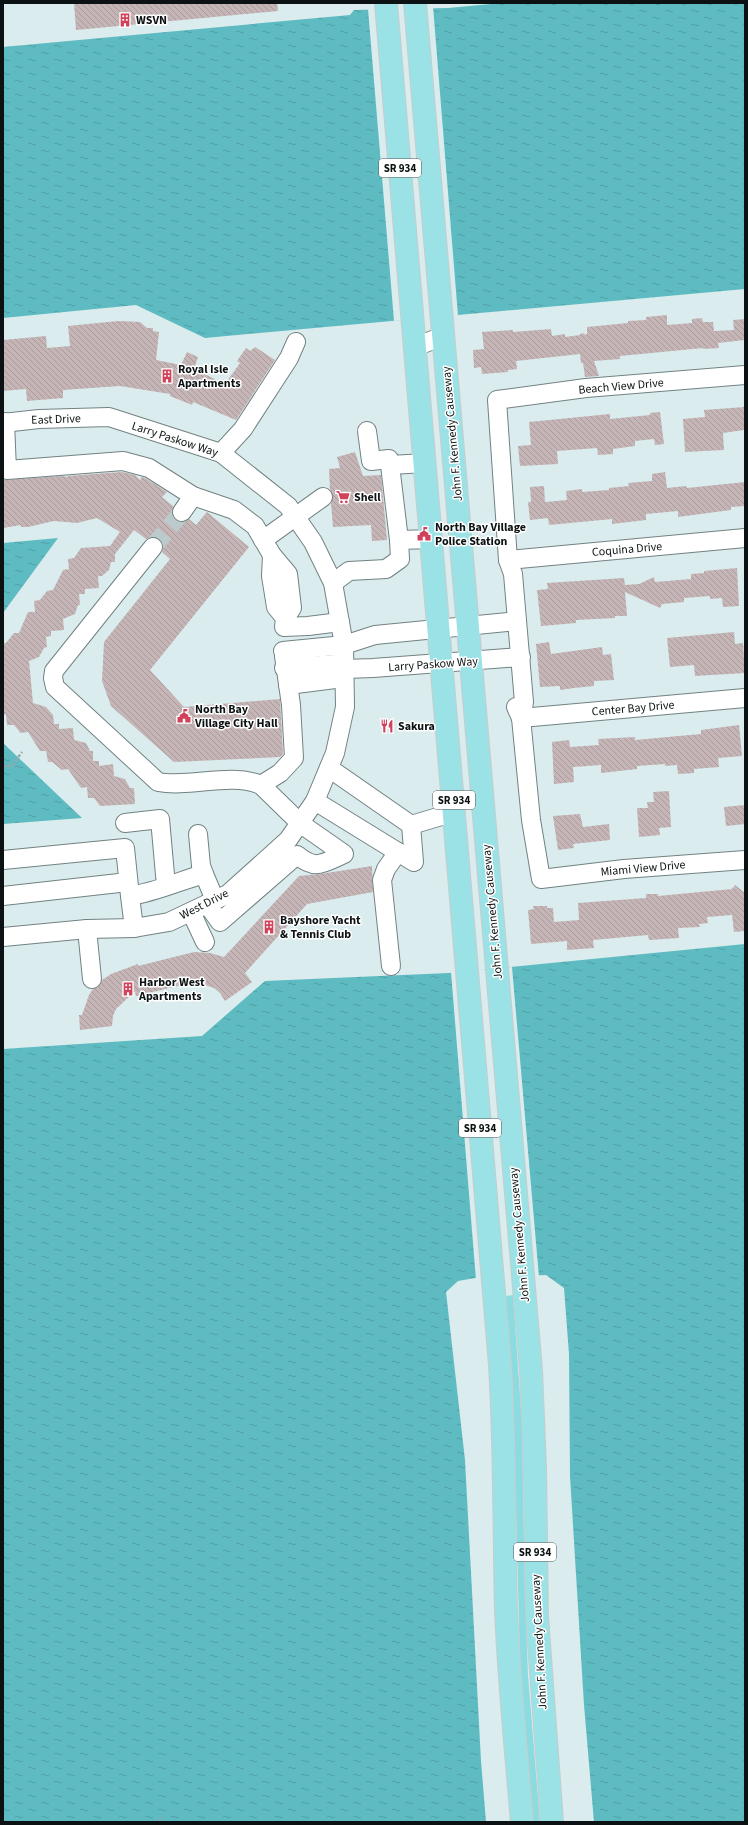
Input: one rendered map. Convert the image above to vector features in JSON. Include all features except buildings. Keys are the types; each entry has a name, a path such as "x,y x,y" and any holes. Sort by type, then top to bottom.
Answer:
{"main road":[{"name":"John F. Kennedy Causeway","path":"415,4 523,1281 533,1419 535,1567 539,1659 552,1822"},
{"name":"SR 934","path":"387,5 455,812 504,1427 508,1659 522,1822"}],"street":[{"path":"414,338 443,331"},
{"path":"221,453 243,429 289,358 296,342"},
{"name":"Beach View Drive","path":"508,560 497,400 586,388 745,375"},
{"name":"Larry Paskow Way","path":"109,417 221,453 288,506 313,542 333,583 344,645 346,707 332,761"},
{"name":"East Drive","path":"4,423 39,419 109,417"},
{"path":"4,423 7,470 123,461 149,468 193,496 234,510 255,526 267,548 288,574 292,608 285,622 285,668 292,709 294,758 280,773 261,785"},
{"path":"333,583 349,571 386,569 400,559 389,459 371,461 366,431"},
{"path":"390,465 426,463"},
{"path":"182,512 193,496"},
{"path":"267,548 296,516 323,497"},
{"name":"Coquina Drive","path":"508,560 745,538"},
{"path":"399,540 432,539"},
{"path":"153,547 54,670 53,678 55,687 158,782 172,784 241,779 261,785 301,824 344,854 320,865 306,862 297,855 220,922 211,902 201,866 198,834"},
{"path":"508,560 513,574 512,621 515,658 524,702 521,718"},
{"path":"285,668 374,635 512,621"},
{"path":"285,622 308,626 340,622"},
{"name":"Larry Paskow Way","path":"345,669 442,664 515,658"},
{"path":"285,668 335,679 345,669"},
{"name":"Center Bay Drive","path":"521,718 745,698"},
{"name":"Miami View Drive","path":"521,718 531,820 541,879 624,869 745,860"},
{"path":"315,801 414,862 411,825 332,761"},
{"name":"West Drive","path":"3,937 87,929 134,928 169,922 228,894 288,840 301,824 315,801 332,761"},
{"path":"411,825 455,812"},
{"path":"125,823 160,819 166,886"},
{"path":"3,860 125,848 134,928"},
{"path":"390,966 382,880 386,869 398,852"},
{"path":"3,896 129,889 145,894 204,874"},
{"path":"191,912 205,942"},
{"path":"87,929 92,979"}],"path":[{"path":"3,766 12,766 22,752"},
{"path":"159,1822 162,1817"}],"shaded area":[{"path":"513,1295 522,1424 528,1675 540,1822 533,1822 520,1662 514,1429 505,1296"}],"water":[{"path":"502,3 745,3 745,289 205,338 136,305 3,318 3,47 350,15 354,10 448,8"},
{"path":"58,538 3,613 3,543"},
{"path":"3,743 82,818 3,824"},
{"path":"745,944 745,1822 594,1822 584,1705 570,1476 569,1354 564,1288 546,1275 475,1278 458,1281 446,1292 465,1460 481,1761 486,1822 3,1822 3,1049 202,1036 265,981 449,973"}],"pier":[{"path":"433,6 458,316 394,321 368,9"},
{"path":"512,967 539,1277 476,1280 451,972"}],"tunnel":[{"path":"153,547 182,512"}],"place":[{"name":"WSVN","path":"125,20"},
{"name":"Royal Isle Apartments","path":"167,376"},
{"name":"Shell","path":"343,497"},
{"name":"North Bay Village Police Station","path":"424,534"},
{"name":"North Bay Village City Hall","path":"184,716"},
{"name":"Sakura","path":"387,726"},
{"name":"Bayshore Yacht & Tennis Club","path":"269,927"},
{"name":"Harbor West Apartments","path":"128,989"}]}
